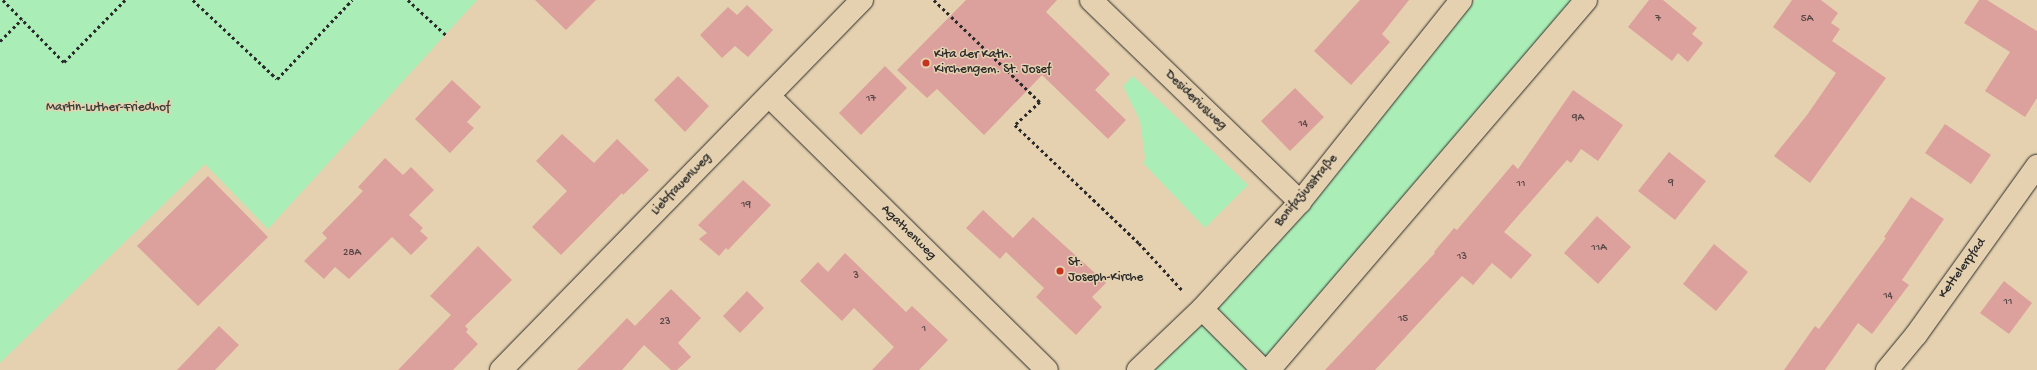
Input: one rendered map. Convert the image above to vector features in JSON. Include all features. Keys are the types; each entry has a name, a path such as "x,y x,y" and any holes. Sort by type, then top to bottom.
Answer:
{"street":[{"name":"Liebfrauenweg","path":"501,370 862,0"},
{"name":"Desideriusweg","path":"1091,0 1300,202"},
{"name":"Bonifaziusstraße","path":"1138,370 1202,309 1300,202 1461,0"},
{"path":"1269,370 1586,0"},
{"name":"Agathenweg","path":"769,96 1047,370"},
{"name":"Kettelerpfad","path":"1887,370 1916,335 2037,166"},
{"path":"1202,309 1263,370"}],"path":[{"path":"3,0 64,62 125,0"},
{"path":"193,0 276,79 352,0"},
{"path":"408,0 446,35"},
{"path":"934,0 1040,102 1015,125 1139,243 1202,309"},
{"path":"0,41 22,19"}],"green space":[{"name":"Martin-Luther-Friedhof","path":"0,0 477,0 268,229 205,164 0,363"},
{"path":"1475,0 1576,0 1258,370 1147,370 1312,201"},
{"path":"1133,76 1248,185 1205,228 1144,164 1145,157 1140,121 1123,86"}],"building":[{"path":"535,0 596,0 566,30"},
{"path":"966,0 1057,0 1046,12 1110,74 1095,90 1126,120 1108,139 1042,75 984,135 937,89 927,98 897,70"},
{"path":"1360,0 1409,0 1382,34 1390,42 1351,85 1314,51"},
{"path":"1649,0 1663,0 1697,28 1692,34 1703,43 1688,62 1678,53 1672,61 1628,27"},
{"path":"1792,0 1821,0 1838,13 1831,23 1840,29 1832,41 1886,78 1810,183 1774,156 1807,115 1836,73 1773,27"},
{"path":"1979,0 1987,0 2037,31 2037,98 2025,117 1985,91 2010,52 1964,23"},
{"path":"747,5 773,30 748,57 735,46 722,58 700,35 728,7 737,15"},
{"path":"885,66 907,88 861,135 839,113"},
{"path":"678,76 709,106 685,132 654,100"},
{"path":"452,80 481,107 467,122 474,128 450,153 415,119"},
{"path":"1295,88 1324,117 1290,151 1261,121"},
{"path":"1573,90 1623,125 1598,161 1581,149 1571,163 1567,160 1504,232 1532,255 1511,279 1492,263 1473,285 1462,276 1375,370 1325,370 1435,253 1434,252 1454,228 1457,230 1513,164 1518,169"},
{"path":"1945,124 1991,155 1971,184 1925,153"},
{"path":"562,134 594,163 617,139 649,170 623,195 622,193 561,255 532,227 567,191 536,161"},
{"path":"1669,152 1706,181 1675,220 1638,191"},
{"path":"385,158 403,175 411,167 434,190 409,215 423,228 420,231 428,238 411,255 392,237 349,279 335,267 324,279 304,261 327,238 322,233 363,191 358,187"},
{"path":"208,176 268,237 198,306 137,246"},
{"path":"743,180 771,205 728,250 726,248 719,256 699,239 707,233 698,225"},
{"path":"1911,197 1944,219 1902,280 1909,285 1872,334 1858,323 1825,370 1784,370 1815,326 1819,329 1886,238 1884,237"},
{"name":"St. Joseph-Kirche","path":"983,210 1013,238 1033,217 1106,283 1092,297 1102,307 1076,335 1036,297 1044,288 1006,252 1000,259 966,228"},
{"path":"1597,216 1631,247 1598,284 1564,253"},
{"path":"1714,244 1748,272 1716,311 1683,284"},
{"path":"478,246 512,280 465,326 468,329 466,332 478,344 453,370 398,370 451,315 430,296"},
{"path":"845,253 906,312 912,306 948,340 919,370 872,370 894,347 854,308 842,321 800,281 818,262 828,272"},
{"path":"2004,281 2032,303 2009,334 1980,313"},
{"path":"671,289 701,318 678,343 691,357 677,370 671,370 644,345 622,370 577,370 627,318 635,326"},
{"path":"747,291 764,308 740,333 723,316"},
{"path":"219,326 239,345 215,370 177,370"}],"place":[{"name":"Kita der Kath. Kirchengem. St. Josef","path":"926,63"},
{"name":"St. Joseph-Kirche","path":"1060,271"}]}
